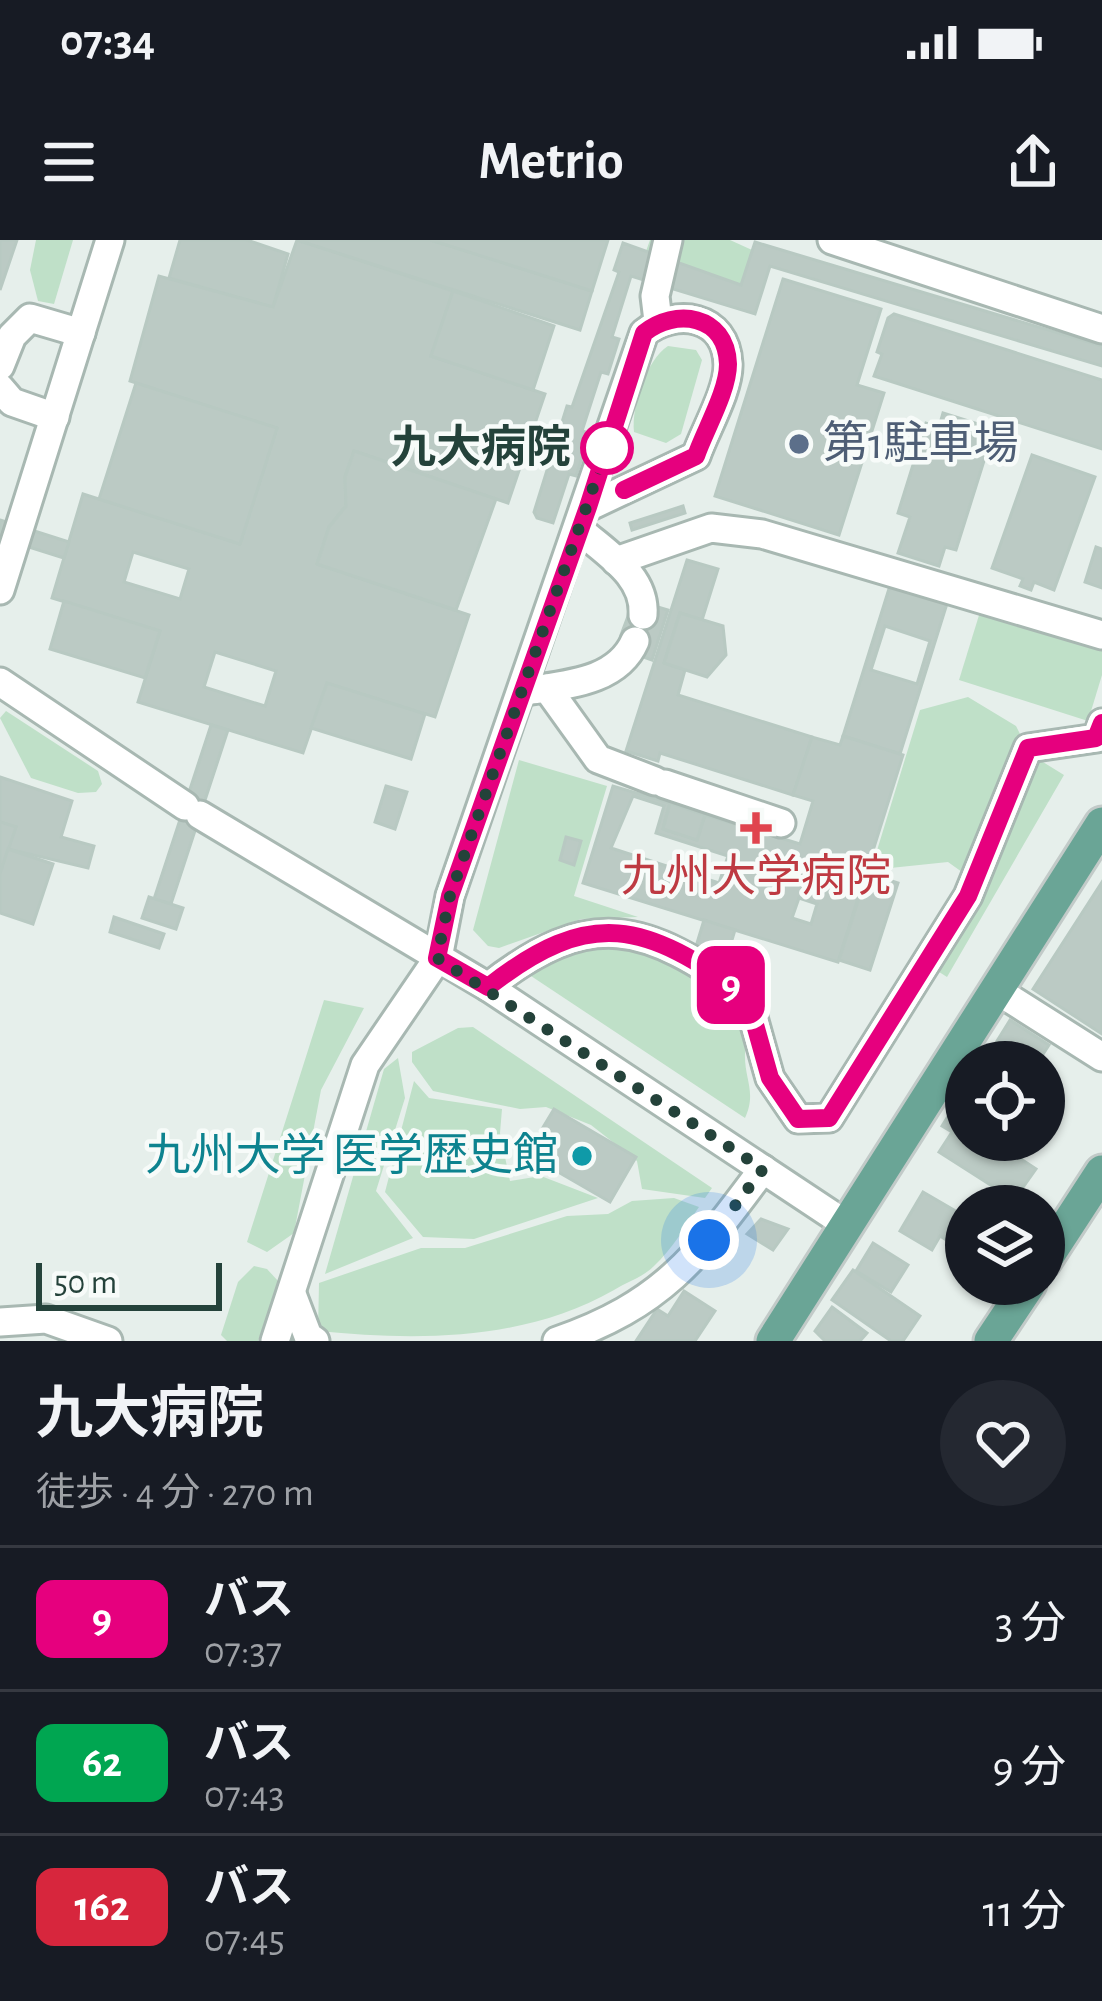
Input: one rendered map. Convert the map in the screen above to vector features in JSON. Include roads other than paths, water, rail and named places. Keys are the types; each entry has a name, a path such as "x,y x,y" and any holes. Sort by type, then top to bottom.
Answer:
{"main road":[{"path":"786,1334 844,1223 1102,824"},
{"path":"1065,1229 1102,1172"},
{"path":"991,1341 1015,1305"}],"street":[{"path":"0,590 110,240"},
{"path":"658,321 655,296 668,240"},
{"path":"832,240 1102,329"},
{"path":"275,1341 307,1231 365,1065 437,958 450,896 534,690 584,518 644,333 658,321 682,314 705,322 720,340 728,366 696,456 584,518"},
{"path":"0,366 12,336 30,318 81,332"},
{"path":"0,388 12,402 55,417"},
{"path":"534,690 625,663 639,628 641,590 584,518"},
{"path":"616,561 711,527 762,534 1102,635"},
{"path":"0,682 193,811 488,987 844,1223"},
{"path":"534,690 598,759 781,823"},
{"path":"488,987 553,941 586,933 652,938 747,996 770,1078 798,1119 829,1118 968,896 1028,748 1096,738 1102,723"},
{"path":"998,991 1102,1057"},
{"path":"557,1341 649,1298 689,1267 763,1169"},
{"path":"292,1294 315,1341"},
{"path":"0,1322 46,1319 108,1341"}],"place":[{"name":"第1駐車場","path":"799,444"},
{"name":"九大病院","path":"607,448"},
{"name":"九州大学病院","path":"756,828"},
{"name":"九州大学 医学歴史館","path":"582,1156"}]}
